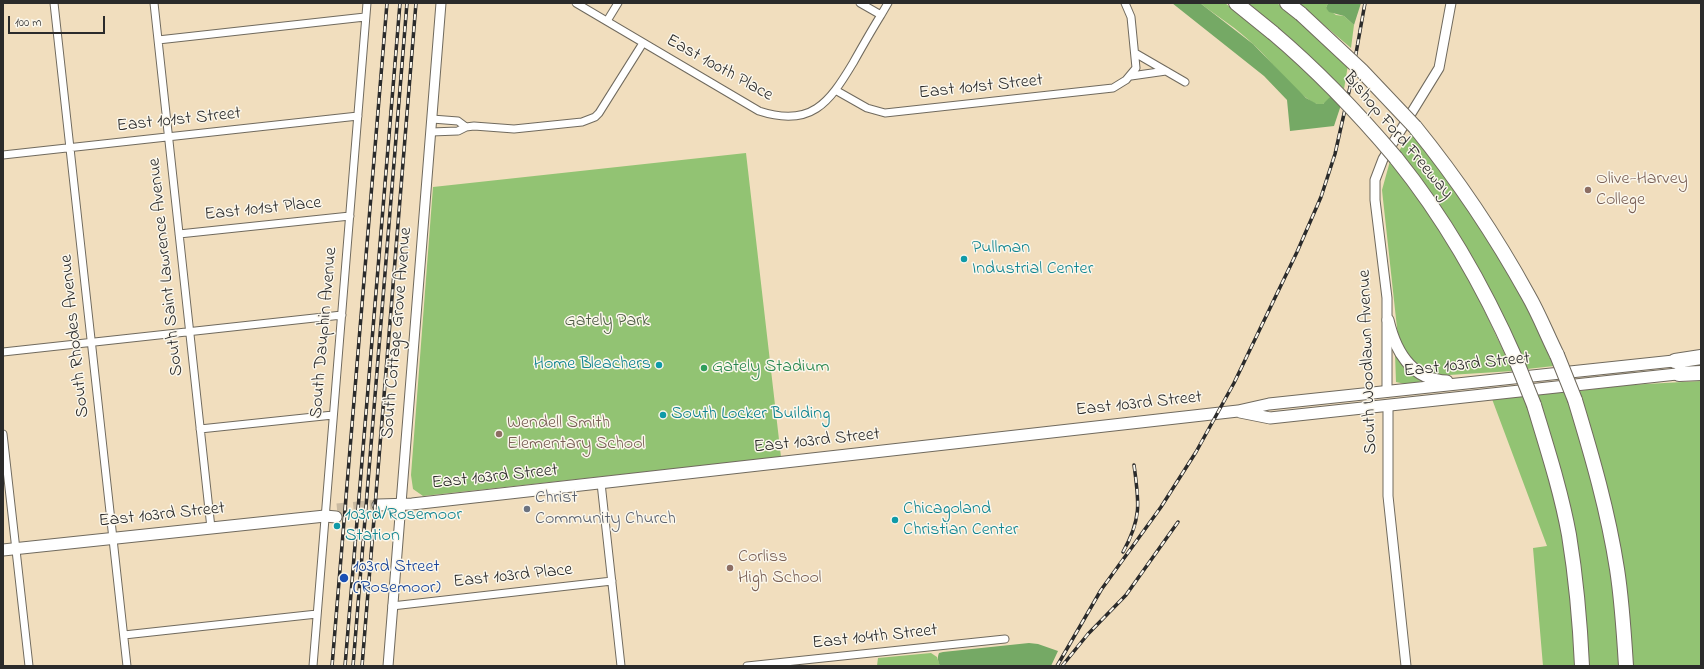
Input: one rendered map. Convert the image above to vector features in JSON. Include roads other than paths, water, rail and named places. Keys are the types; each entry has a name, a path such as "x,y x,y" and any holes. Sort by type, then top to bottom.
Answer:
{"highway":[{"name":"Bishop Ford Freeway","path":"1236,3 1273,33 1322,77 1362,118 1396,158 1424,194 1451,233 1495,311 1534,405 1552,462 1569,536 1577,591 1582,666"},
{"name":"Bishop Ford Freeway","path":"1287,3 1362,70 1415,127 1474,205 1529,296 1557,355 1575,400 1598,478 1609,528 1622,614 1626,666"},
{"path":"1677,367 1701,358"},
{"path":"1677,367 1701,372"}],"main road":[{"path":"1388,320 1398,349 1404,360 1413,369 1438,381 1479,382"},
{"name":"East 103rd Street","path":"377,509 390,511 400,506 1238,412 1269,404 1479,382 1677,367"},
{"name":"East 103rd Street","path":"1238,412 1270,418 1388,406 1677,367"},
{"name":"East 103rd Street","path":"3,550 332,514"}],"street":[{"name":"South Rhodes Avenue","path":"54,3 127,666"},
{"name":"South Saint Lawrence Avenue","path":"154,3 211,528"},
{"name":"South Dauphin Avenue","path":"313,666 316,614 332,514 333,415 367,3"},
{"name":"South Cottage Grove Avenue","path":"388,666 441,3"},
{"name":"East 100th Place","path":"576,3 759,111 767,114 788,117 810,112 820,106 836,91 888,3"},
{"path":"607,21 618,3"},
{"path":"860,3 881,15"},
{"path":"1125,3 1130,17 1135,53 1136,68 1130,76"},
{"name":"South Woodlawn Avenue","path":"1406,666 1388,496 1388,320 1375,200 1375,180 1383,159 1439,68 1451,3"},
{"path":"158,40 366,17"},
{"path":"431,132 458,131 466,127 525,128 588,120 595,117 602,109 643,43"},
{"path":"1135,53 1185,82"},
{"name":"East 101st Street","path":"836,91 866,108 884,113 1106,90 1120,85 1130,76 1166,71"},
{"name":"East 101st Street","path":"3,155 358,116"},
{"path":"432,118 458,121 466,127"},
{"name":"East 101st Place","path":"179,234 350,216"},
{"path":"3,352 342,315"},
{"path":"200,429 333,415"},
{"path":"3,434 29,666"},
{"path":"601,483 621,666"},
{"name":"East 103rd Place","path":"392,606 612,582"},
{"path":"124,635 316,614"},
{"name":"East 104th Street","path":"747,666 1005,639"}],"tunnel":[{"path":"337,509 378,505"}],"railway":[{"path":"332,666 387,3"},
{"path":"345,666 400,3"},
{"path":"353,666 407,3"},
{"path":"362,666 416,3"},
{"path":"1057,666 1101,590 1161,507 1196,452 1234,383 1297,252 1321,197 1335,154 1350,87 1365,3"},
{"path":"1123,552 1133,529 1138,510 1134,465"},
{"path":"1062,666 1088,634 1126,595 1178,522"}],"place":[{"name":"Olive-Harvey College","path":"1588,190"},
{"name":"Pullman Industrial Center","path":"964,259"},
{"name":"Home Bleachers","path":"659,365"},
{"name":"Gately Stadium","path":"704,368"},
{"name":"South Locker Building","path":"663,415"},
{"name":"Wendell Smith Elementary School","path":"499,434"},
{"name":"Christ Community Church","path":"527,509"},
{"name":"Chicagoland Christian Center","path":"895,520"},
{"name":"103rd/Rosemoor Station","path":"337,526"},
{"name":"Corliss High School","path":"730,568"},
{"name":"103rd Street (Rosemoor)","path":"344,578"}],"park label":[{"name":"Gately Park","path":"607,322"}]}
